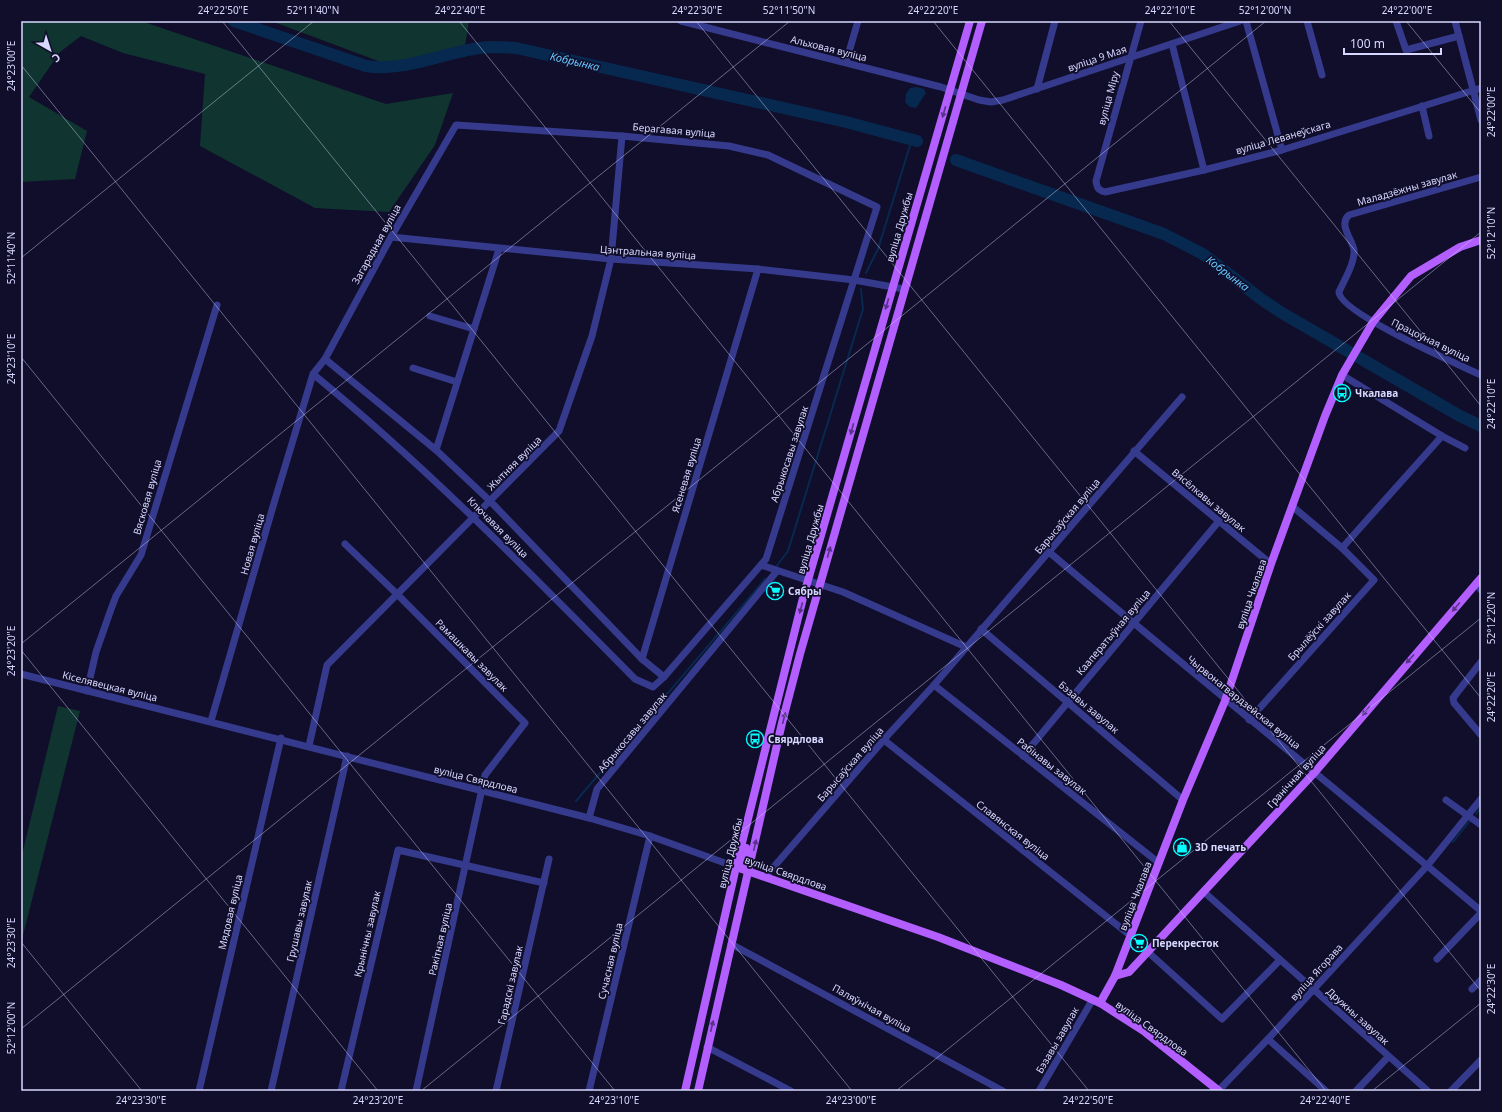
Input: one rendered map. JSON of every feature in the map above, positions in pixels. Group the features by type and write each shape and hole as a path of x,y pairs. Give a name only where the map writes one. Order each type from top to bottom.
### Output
{"main road":[{"name":"вуліца Дружбы","path":"686,1091 736,867 771,721 892,287 970,21"},
{"path":"961,93 956,85 965,54 970,21"},
{"path":"698,1091 748,871 800,654 885,354 982,21"},
{"path":"942,156 946,131 955,101 954,96 949,90"},
{"name":"вуліца Чкалава","path":"1096,1001 1115,976 1183,800 1225,701 1271,564 1325,416 1342,375 1373,322 1411,276 1460,247 1481,240"},
{"path":"885,354 888,331 898,298 896,290 892,287"},
{"path":"819,584 815,577 826,535 828,514"},
{"path":"800,654 803,628 814,591 809,581"},
{"name":"Гранічная вуліца","path":"1115,976 1129,972 1204,892 1315,772 1479,583"},
{"path":"748,871 743,862 751,826 753,800"},
{"path":"731,944 742,875 736,867"},
{"name":"вуліца Свярдлова","path":"736,867 938,936 1046,978 1096,1001 1145,1032 1218,1091"}],"street":[{"name":"Альховая вуліца","path":"681,21 846,62 961,93"},
{"path":"846,62 858,21"},
{"path":"1036,89 1055,21"},
{"name":"вуліца Міру","path":"1096,181 1129,58 1141,21"},
{"name":"вуліца 9 Мая","path":"961,93 978,100 991,102 1036,89 1240,21"},
{"path":"1246,21 1282,150"},
{"path":"1306,21 1322,75"},
{"path":"1396,21 1406,50 1459,36"},
{"path":"1455,21 1481,120"},
{"path":"1172,44 1204,170"},
{"name":"вуліца Леванеўскага","path":"1096,181 1097,187 1100,191 1105,192 1204,170 1282,150 1481,88"},
{"path":"1422,106 1429,136"},
{"name":"Берагавая вуліца","path":"456,124 622,136 729,146 768,155 877,207"},
{"name":"Загарадная вуліца","path":"313,374 325,359 391,237 456,124"},
{"name":"Жытняя вуліца","path":"309,746 327,665 559,431 592,336 611,260 622,136"},
{"name":"Маладзёжны завулак","path":"1373,322 1339,296 1339,292 1353,259 1354,250 1344,223 1345,218 1349,215 1481,177"},
{"name":"Абрыкосавы завулак","path":"664,677 766,559 877,207"},
{"name":"Цэнтральная вуліца","path":"391,237 611,260 758,269 854,280 904,290"},
{"path":"436,450 499,249"},
{"name":"Ясеневая вуліца","path":"642,659 758,269"},
{"name":"Вясковая вуліца","path":"87,691 96,652 116,596 141,554 217,305"},
{"path":"430,316 474,329"},
{"name":"Працоўная вуліца","path":"1373,322 1481,375"},
{"name":"Ключавая вуліца","path":"325,359 436,450 490,501 642,659"},
{"path":"413,368 457,382"},
{"name":"Ключавая вуліца","path":"313,374 361,413 474,517 635,679 653,687 664,677"},
{"name":"Новая вуліца","path":"211,721 313,374"},
{"path":"1342,375 1442,436 1465,448"},
{"name":"Барысаўская вуліца","path":"765,877 884,740 934,686 981,629 1182,397"},
{"path":"1342,548 1442,436"},
{"name":"Вясёлкавы завулак","path":"1134,451 1271,564"},
{"name":"Брылёўскі завулак","path":"1249,720 1374,580 1342,548 1292,506"},
{"name":"Кааператыўная вуліца","path":"1023,756 1068,701 1134,625 1176,570 1219,521"},
{"name":"Рамашкавы завулак","path":"345,544 397,594 525,723 485,775 483,791"},
{"name":"Чырвонагвардзейская вуліца","path":"1049,552 1225,701 1315,772 1481,912 1437,959"},
{"path":"761,565 819,584 871,604 966,647"},
{"name":"Абрыкосавы завулак","path":"589,818 598,789 777,571"},
{"name":"Бэзавы завулак","path":"981,629 1068,701 1183,800"},
{"path":"642,659 664,677"},
{"path":"1481,662 1453,698 1454,703 1481,735"},
{"name":"Кіселявецкая вуліца","path":"21,674 211,721"},
{"name":"Рабінавы завулак","path":"934,686 1158,863"},
{"name":"вуліца Свярдлова","path":"211,721 589,818 650,836 736,867"},
{"name":"Мядовая вуліца","path":"199,1091 281,738"},
{"name":"Славянская вуліца","path":"884,740 1131,936"},
{"name":"Грушавы завулак","path":"271,1091 347,756"},
{"name":"Ракітная вуліца","path":"416,1091 483,791"},
{"path":"1427,866 1481,799"},
{"path":"1446,800 1481,825"},
{"name":"Сучасная вуліца","path":"589,1091 650,836"},
{"name":"Крынічны завулак","path":"342,1091 396,852 398,850 466,865"},
{"name":"Гарадскі завулак","path":"496,1091 549,859"},
{"path":"466,865 544,883"},
{"name":"вуліца Ягорава","path":"1218,1091 1268,1039 1427,866"},
{"name":"Дружны завулак","path":"1204,892 1428,1091"},
{"name":"Паляўнічая вуліца","path":"731,944 1003,1091"},
{"path":"1148,952 1222,1019 1280,960"},
{"path":"1472,989 1481,980"},
{"name":"Бэзавы завулак","path":"1039,1091 1096,1001"},
{"path":"1268,1039 1326,1091"},
{"path":"707,1047 791,1091"},
{"path":"1356,1091 1388,1057"},
{"path":"1453,1090 1481,1060"}],"green space":[{"path":"21,21 141,21 386,104 453,93 435,145 389,212 315,208 200,146 205,74 123,53 81,36 60,52 29,97 87,131 75,179 21,182"},
{"path":"271,21 469,21 465,46 389,65"},
{"path":"58,706 80,711 21,943 21,859"}],"water":[{"path":"917,87 924,89 926,93 916,108 910,107 905,102 906,94 910,88"}],"waterway":[{"name":"Кобрынка","path":"234,21 366,66 380,67 409,64 484,47 516,48 846,122 917,141"},
{"path":"866,273 878,249 912,139"},
{"name":"Кобрынка","path":"956,160 1164,234 1203,254 1261,299 1282,313 1460,416 1481,426"},
{"path":"776,567 788,551 863,309 861,289"},
{"path":"576,801 765,579"},
{"path":"1476,814 1481,807"},
{"path":"1453,842 1469,822"}],"place":[{"name":"Чкалава","path":"1342,393"},
{"name":"Сябры","path":"775,591"},
{"name":"Свярдлова","path":"755,739"},
{"name":"3D печать","path":"1182,847"},
{"name":"Перекресток","path":"1139,943"}]}
